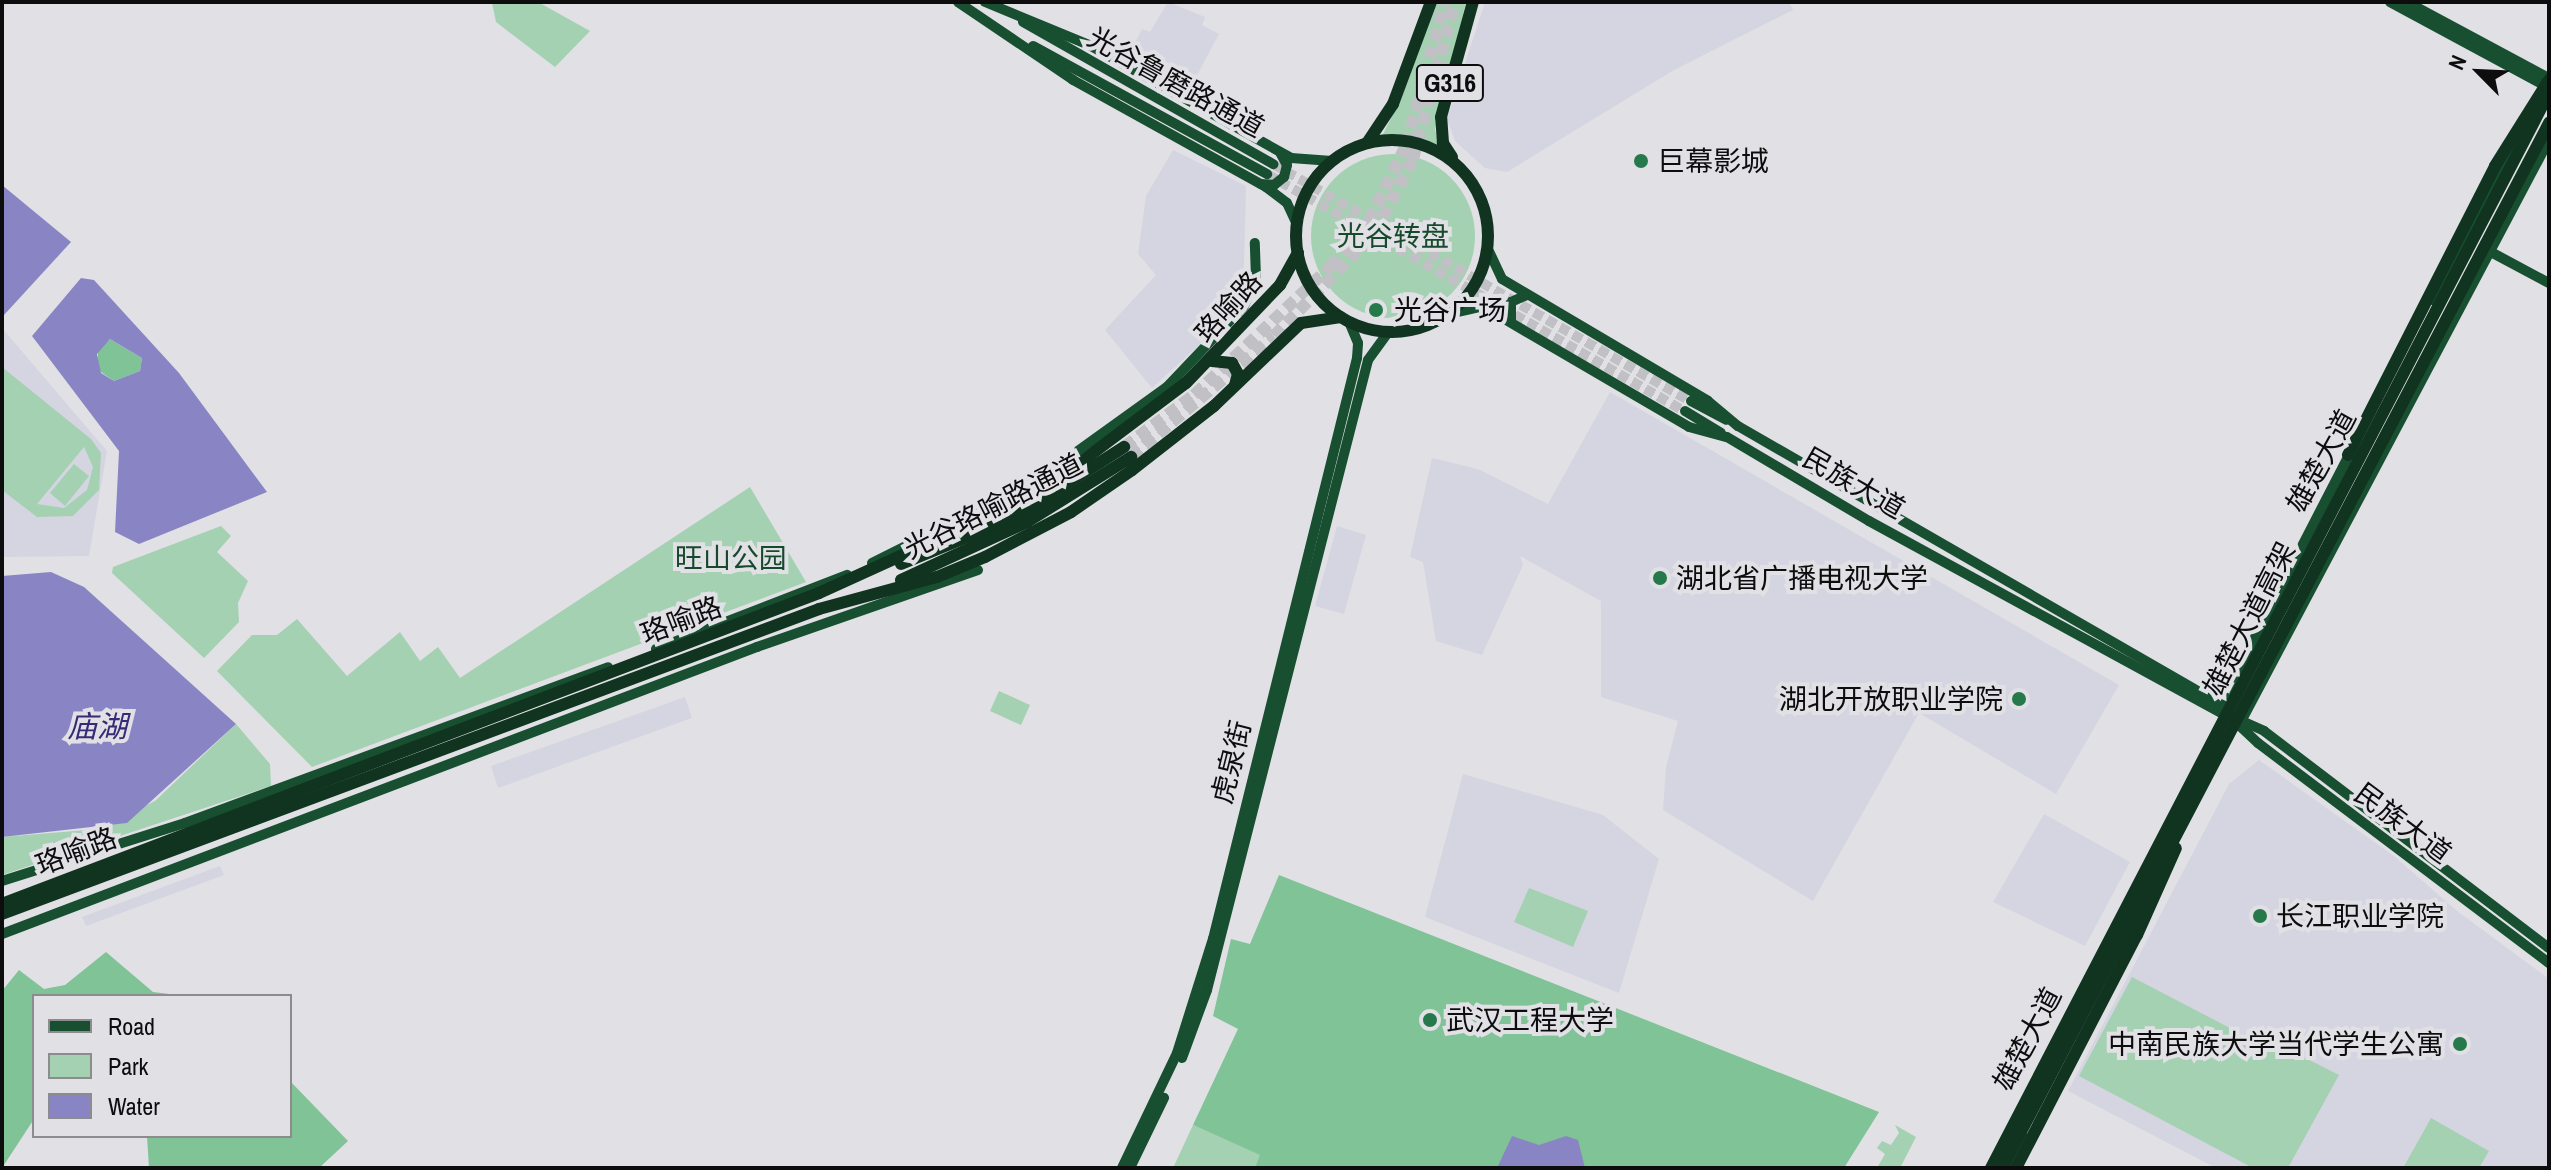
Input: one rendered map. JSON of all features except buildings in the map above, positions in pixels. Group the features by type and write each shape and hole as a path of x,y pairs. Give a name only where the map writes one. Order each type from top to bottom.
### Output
{"highway":[{"name":"G316","path":"1367,143 1393,104 1431,2"},
{"name":"G316","path":"1456,163 1443,143 1441,117 1473,2"},
{"path":"2348,455 2375,396 2495,166 2548,84"},
{"name":"雄楚大道高架","path":"1989,1168 2548,84"},
{"name":"雄楚大道高架","path":"2002,1168 2549,123"},
{"path":"1367,143 1423,144 1456,163 1482,201 1488,249 1478,279 1448,314 1426,326 1388,332 1345,319 1309,283 1298,253 1297,224 1305,196 1332,161 1367,143"},
{"name":"珞喻路","path":"2,904 860,576 1077,465 1212,361 1280,285 1298,253"},
{"name":"珞喻路","path":"2,914 873,592 937,577 1009,545 1071,512 1160,448 1233,388 1301,323 1345,319"},
{"path":"1212,361 1225,359 1235,366 1233,388"},
{"name":"光谷珞喻路通道","path":"860,576 992,528 1127,452 1016,528 873,592"},
{"path":"2016,1168 2120,968 2176,848"}],"main road":[{"name":"光谷鲁磨路通道","path":"958,2 1024,42 1057,55 1266,174"},
{"path":"985,2 1014,16 1047,24 1089,45 1280,153 1307,163 1332,161"},
{"path":"2390,2 2531,72"},
{"path":"2407,2 2548,84"},
{"name":"光谷鲁磨路通道","path":"1014,16 1266,174"},
{"name":"雄楚大道","path":"2009,1168 2176,848 2231,717 2237,672 2348,455 2548,84"},
{"name":"雄楚大道","path":"1989,1168 2231,717 2549,140"},
{"path":"1266,174 1274,185 1284,177 1287,165 1280,153"},
{"path":"1266,174 1287,203 1297,224"},
{"path":"2,881 172,827 631,659 856,571 1036,481 1167,387 1202,352 1244,306 1256,278 1255,243"},
{"name":"民族大道","path":"1488,249 1496,272 1527,295 1708,401 1738,426 2231,717 2549,963"},
{"path":"2489,251 2549,283"},
{"path":"1511,322 1511,302 1527,295"},
{"name":"民族大道","path":"1448,314 1476,308 1511,322 1689,427 1727,437 1869,521 2231,717 2264,731 2549,948"},
{"path":"1345,319 1358,343 1362,359"},
{"path":"1362,359 1388,332"},
{"name":"虎泉街","path":"1122,1168 1177,1053 1200,984 1362,359"},
{"name":"虎泉街","path":"1130,1168 1204,1000 1362,359"},
{"path":"1691,401 1738,426"},
{"path":"1685,411 1727,437"},
{"path":"2,934 757,647 978,570"}],"shaded area":[{"path":"1168,2 1205,17 1202,25 1219,34 1187,94 1181,90 1186,81 1138,54 1132,62 1126,59 1142,29 1150,32"},
{"path":"1485,2 1789,2 1793,10 1674,70 1507,172 1485,168 1455,141 1447,119"},
{"path":"1173,150 1246,186 1243,305 1152,388 1105,330 1156,275 1138,254 1146,196"},
{"path":"2,328 107,451 89,556 2,557"},
{"path":"1610,392 2119,685 2056,794 1919,713 1813,901 1663,810 1666,767 1678,721 1601,697 1601,601 1520,556 1523,565 1482,655 1436,641 1423,562 1410,557 1432,458 1478,469 1548,504"},
{"path":"1337,526 1366,535 1344,614 1315,606"},
{"path":"685,697 692,718 498,788 491,766"},
{"name":"长江职业学院","path":"2259,760 2394,856 2457,911 2549,979 2549,1168 2216,1168 2068,1091 2229,784"},
{"path":"1463,774 1603,815 1659,859 1619,993 1425,917"},
{"path":"2044,814 2130,862 2085,946 1993,902"},
{"path":"220,866 224,875 86,926 82,917"}],"green space":[{"path":"538,2 590,31 555,67 496,22 492,3"},
{"path":"1436,2 1466,2 1435,129 1440,148 1417,138 1382,136 1401,99"},
{"name":"光谷转盘","path":"1393,154 1424,160 1451,178 1469,205 1475,236 1469,267 1451,294 1424,312 1393,318 1362,312 1335,294 1317,267 1311,236 1317,205 1335,178 1362,160"},
{"path":"110,339 142,358 140,371 114,381 98,370 98,351"},
{"path":"2,367 91,439 101,453 99,490 73,516 37,517 2,490","holes":["84,447 93,467 87,490 64,508 37,504"]},
{"path":"74,464 89,476 65,506 50,493"},
{"name":"旺山公园","path":"750,487 806,582 312,767 217,671 252,635 277,635 297,619 347,676 400,632 420,661 438,647 460,678"},
{"path":"221,526 231,536 217,552 248,581 238,603 239,622 204,658 112,573 113,567"},
{"path":"999,691 1030,705 1021,725 990,711"},
{"path":"236,724 270,764 271,786 2,875 2,837 99,829 155,801"},
{"name":"武汉工程大学","path":"1279,875 1879,1112 1844,1168 1255,1168 1260,1155 1193,1125 1238,1029 1213,1016 1231,939 1250,944"},
{"path":"1529,888 1588,911 1573,947 1514,922"},
{"path":"106,952 153,992 170,994 32,994 32,1122 2,1168 2,991 19,970 44,989 65,985"},
{"path":"2132,977 2230,1028 2229,1035 2254,1046 2262,1036 2339,1075 2288,1168 2253,1168 2079,1076"},
{"path":"292,1083 348,1141 319,1168 149,1168 147,1138 292,1138"},
{"path":"2431,1118 2489,1151 2479,1168 2403,1168"},
{"path":"1193,1125 1261,1155 1255,1168 1173,1168"},
{"path":"1895,1125 1916,1137 1900,1168 1877,1168 1885,1154 1877,1148 1882,1141 1891,1145 1899,1133"}],"water":[{"path":"2,185 71,242 4,315 2,313"},
{"path":"81,278 94,280 179,373 267,492 139,544 115,532 119,451 32,336","holes":["110,339 142,358 140,371 114,381 101,373 97,354"]},
{"name":"庙湖","path":"51,572 84,587 236,724 127,823 2,837 2,576"},
{"path":"1512,1136 1539,1145 1566,1136 1578,1140 1585,1168 1497,1168"}],"tunnel":[{"path":"1124,447 1194,395 1330,267 1369,221 1406,145 1445,2"},
{"path":"1131,457 1274,336 1374,234 1413,159 1455,2"},
{"path":"1273,164 1691,401"},
{"path":"1267,174 1685,411"}],"place":[{"name":"巨幕影城","path":"1641,161"},
{"name":"光谷广场","path":"1376,310"},
{"name":"湖北省广播电视大学","path":"1660,578"},
{"name":"湖北开放职业学院","path":"2019,699"},
{"name":"长江职业学院","path":"2260,916"},
{"name":"武汉工程大学","path":"1430,1020"},
{"name":"中南民族大学当代学生公寓","path":"2460,1044"}]}
